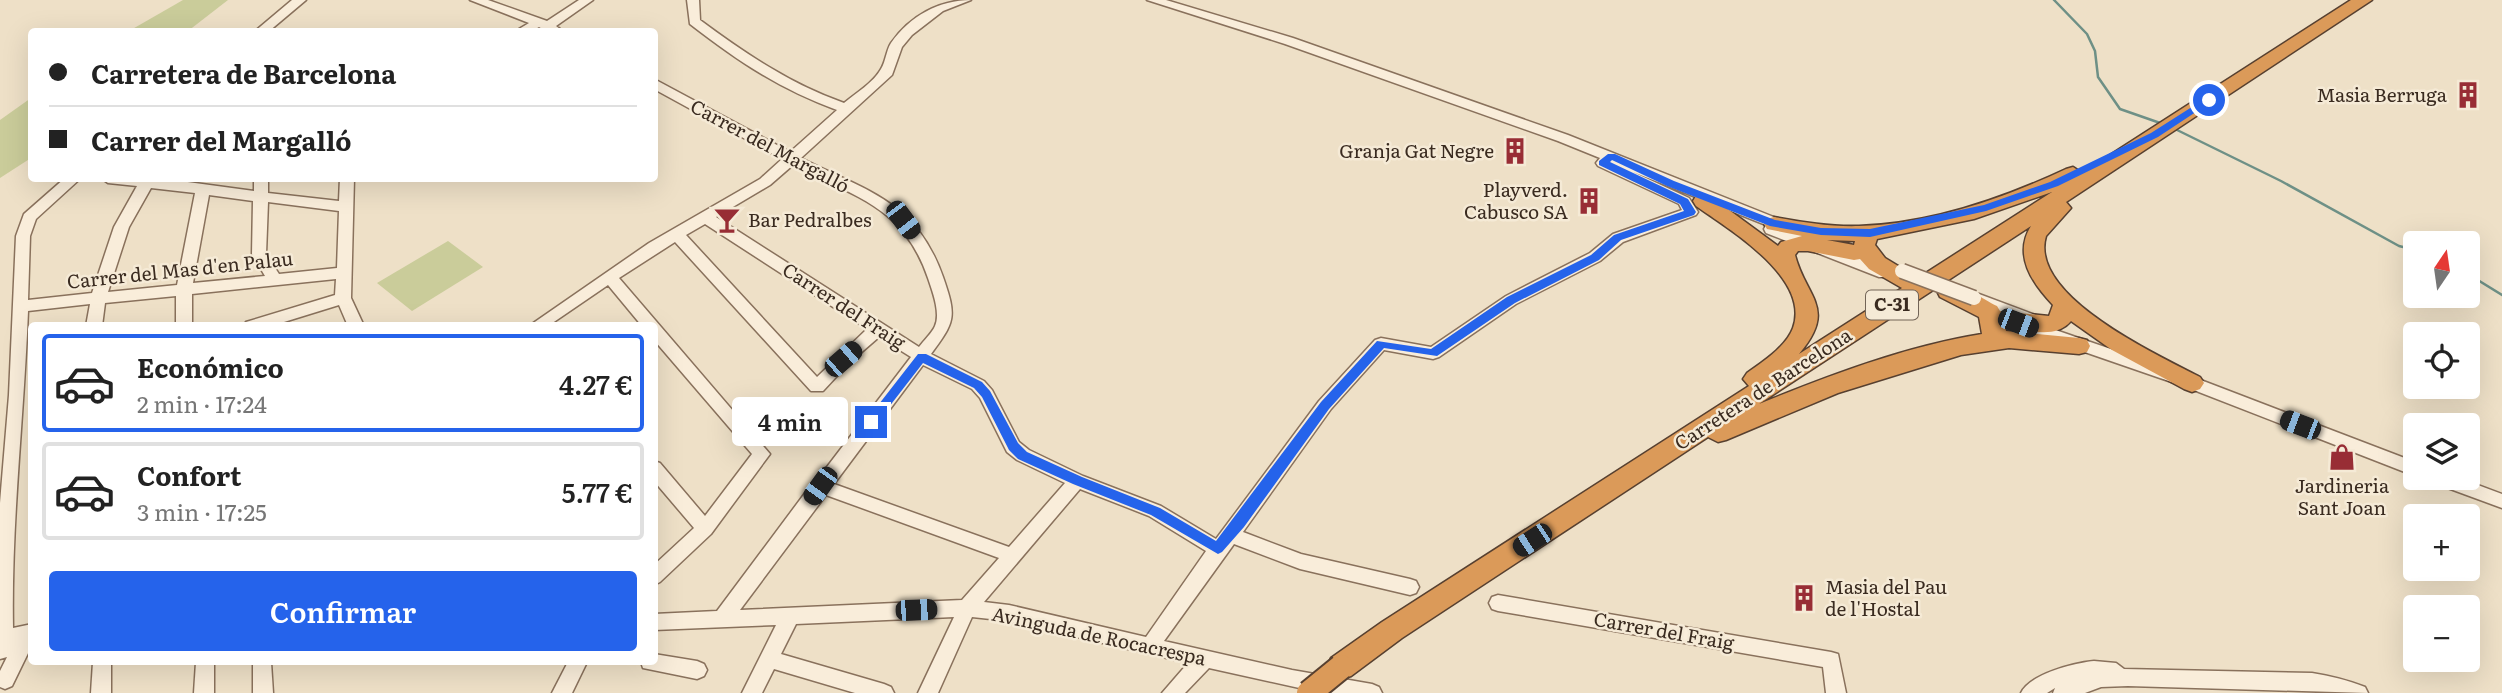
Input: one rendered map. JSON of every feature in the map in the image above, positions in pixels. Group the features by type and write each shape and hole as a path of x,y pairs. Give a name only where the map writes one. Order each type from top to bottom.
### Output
{"highway":[{"name":"Carretera de Barcelona","path":"1309,693 1392,630 2363,0"},
{"path":"1773,224 1821,231 1870,233 1929,222 2028,194 2164,129"},
{"path":"2164,129 2044,224 2036,236 2033,257 2039,273 2064,305 2134,351 2192,383"},
{"path":"1703,201 1788,268"},
{"path":"1864,257 1864,245 1870,233"},
{"path":"1630,475 1762,374 1798,339 1807,320 1807,308 1799,283 1785,261 1786,252 1791,247 1802,242 1864,257 1905,278"},
{"path":"1941,285 1985,308 2045,325 2053,325 2062,318 2064,305"},
{"path":"1985,308 1995,330 1991,341"},
{"path":"1630,475 1792,400 1920,357 1991,341 2024,340 2079,346"}],"street":[{"path":"265,27 300,0"},
{"path":"476,0 548,27 587,0"},
{"path":"693,0 694,21 751,64 807,95 848,109"},
{"path":"542,322 765,182 887,72 896,46 908,32 939,8 965,0"},
{"path":"1153,0 1289,41 1611,156 1670,183 1864,257"},
{"name":"Carrer del Margalló","path":"658,85 886,207 903,220 931,265 945,310 944,325 922,357 820,486 723,618"},
{"path":"1150,646 1325,405 1381,344 1433,353 1511,300 1595,257 1618,238 1690,212 1684,201 1603,163 1611,156"},
{"path":"13,650 13,615 6,605 3,576 24,393 21,306 23,236 29,218 70,182"},
{"path":"94,322 97,298 120,231 148,182"},
{"path":"156,182 345,207"},
{"path":"261,182 259,254 275,280"},
{"path":"348,182 343,298 354,322"},
{"path":"1670,183 1703,201 1802,242 1985,308 2079,346 2192,383 2403,464"},
{"path":"184,322 184,289 203,189"},
{"name":"Carrer del Fraig","path":"707,218 922,357 978,385 986,394 1013,447 1023,456 1224,542 1410,587"},
{"path":"677,235 817,387 843,359 879,328"},
{"name":"Carrer del Mas d'en Palau","path":"21,306 344,273"},
{"path":"610,277 648,322"},
{"path":"1905,278 1941,285"},
{"path":"275,322 343,298"},
{"path":"1985,308 2045,325 2158,371"},
{"path":"658,334 762,454 705,529 658,573"},
{"path":"658,473 705,529"},
{"path":"928,693 967,608 1010,555 1077,481"},
{"path":"820,486 1010,555"},
{"path":"2472,490 2502,501"},
{"name":"Carrer del Fraig","path":"1498,603 1831,660 1836,693"},
{"name":"Avinguda de Rocacrespa","path":"658,622 967,608 1009,613 1292,679 1372,693"},
{"path":"752,693 790,616"},
{"path":"769,659 884,693"},
{"path":"1172,693 1205,659"},
{"path":"658,663 697,670"},
{"path":"101,693 102,665"},
{"path":"204,693 205,665"},
{"path":"262,665 262,693"},
{"path":"562,693 576,665"},
{"path":"2094,673 2114,693"},
{"path":"2047,690 2094,673 2128,677 2312,682 2338,686 2358,693"}],"green space":[{"path":"183,0 228,0 192,28 134,28"},
{"path":"28,100 28,160 0,178 0,120"},
{"path":"448,241 483,267 412,311 377,283"}],"waterway":[{"path":"2054,0 2087,34 2095,51 2098,77 2120,109 2163,124"},
{"path":"2173,128 2281,181 2403,247"},
{"path":"2480,281 2502,295"}],"place":[{"name":"Masia Berruga","path":"2468,95"},
{"name":"Granja Gat Negre","path":"1515,151"},
{"name":"Playverd. Cabusco SA","path":"1589,201"},
{"name":"Bar Pedralbes","path":"727,220"},
{"name":"Jardineria Sant Joan","path":"2342,457"},
{"name":"Masia del Pau de l'Hostal","path":"1804,598"}],"route":[{"path":"871,422 922,357 978,385 986,394 1013,447 1023,456 1077,481 1155,511 1218,548 1240,523 1325,405 1381,344 1433,353 1511,300 1595,257 1618,238 1631,231 1690,212 1684,201 1603,163 1611,156 1773,224 1821,231 1870,233 1908,227 1986,208 2054,184 2154,135 2209,100"}]}
